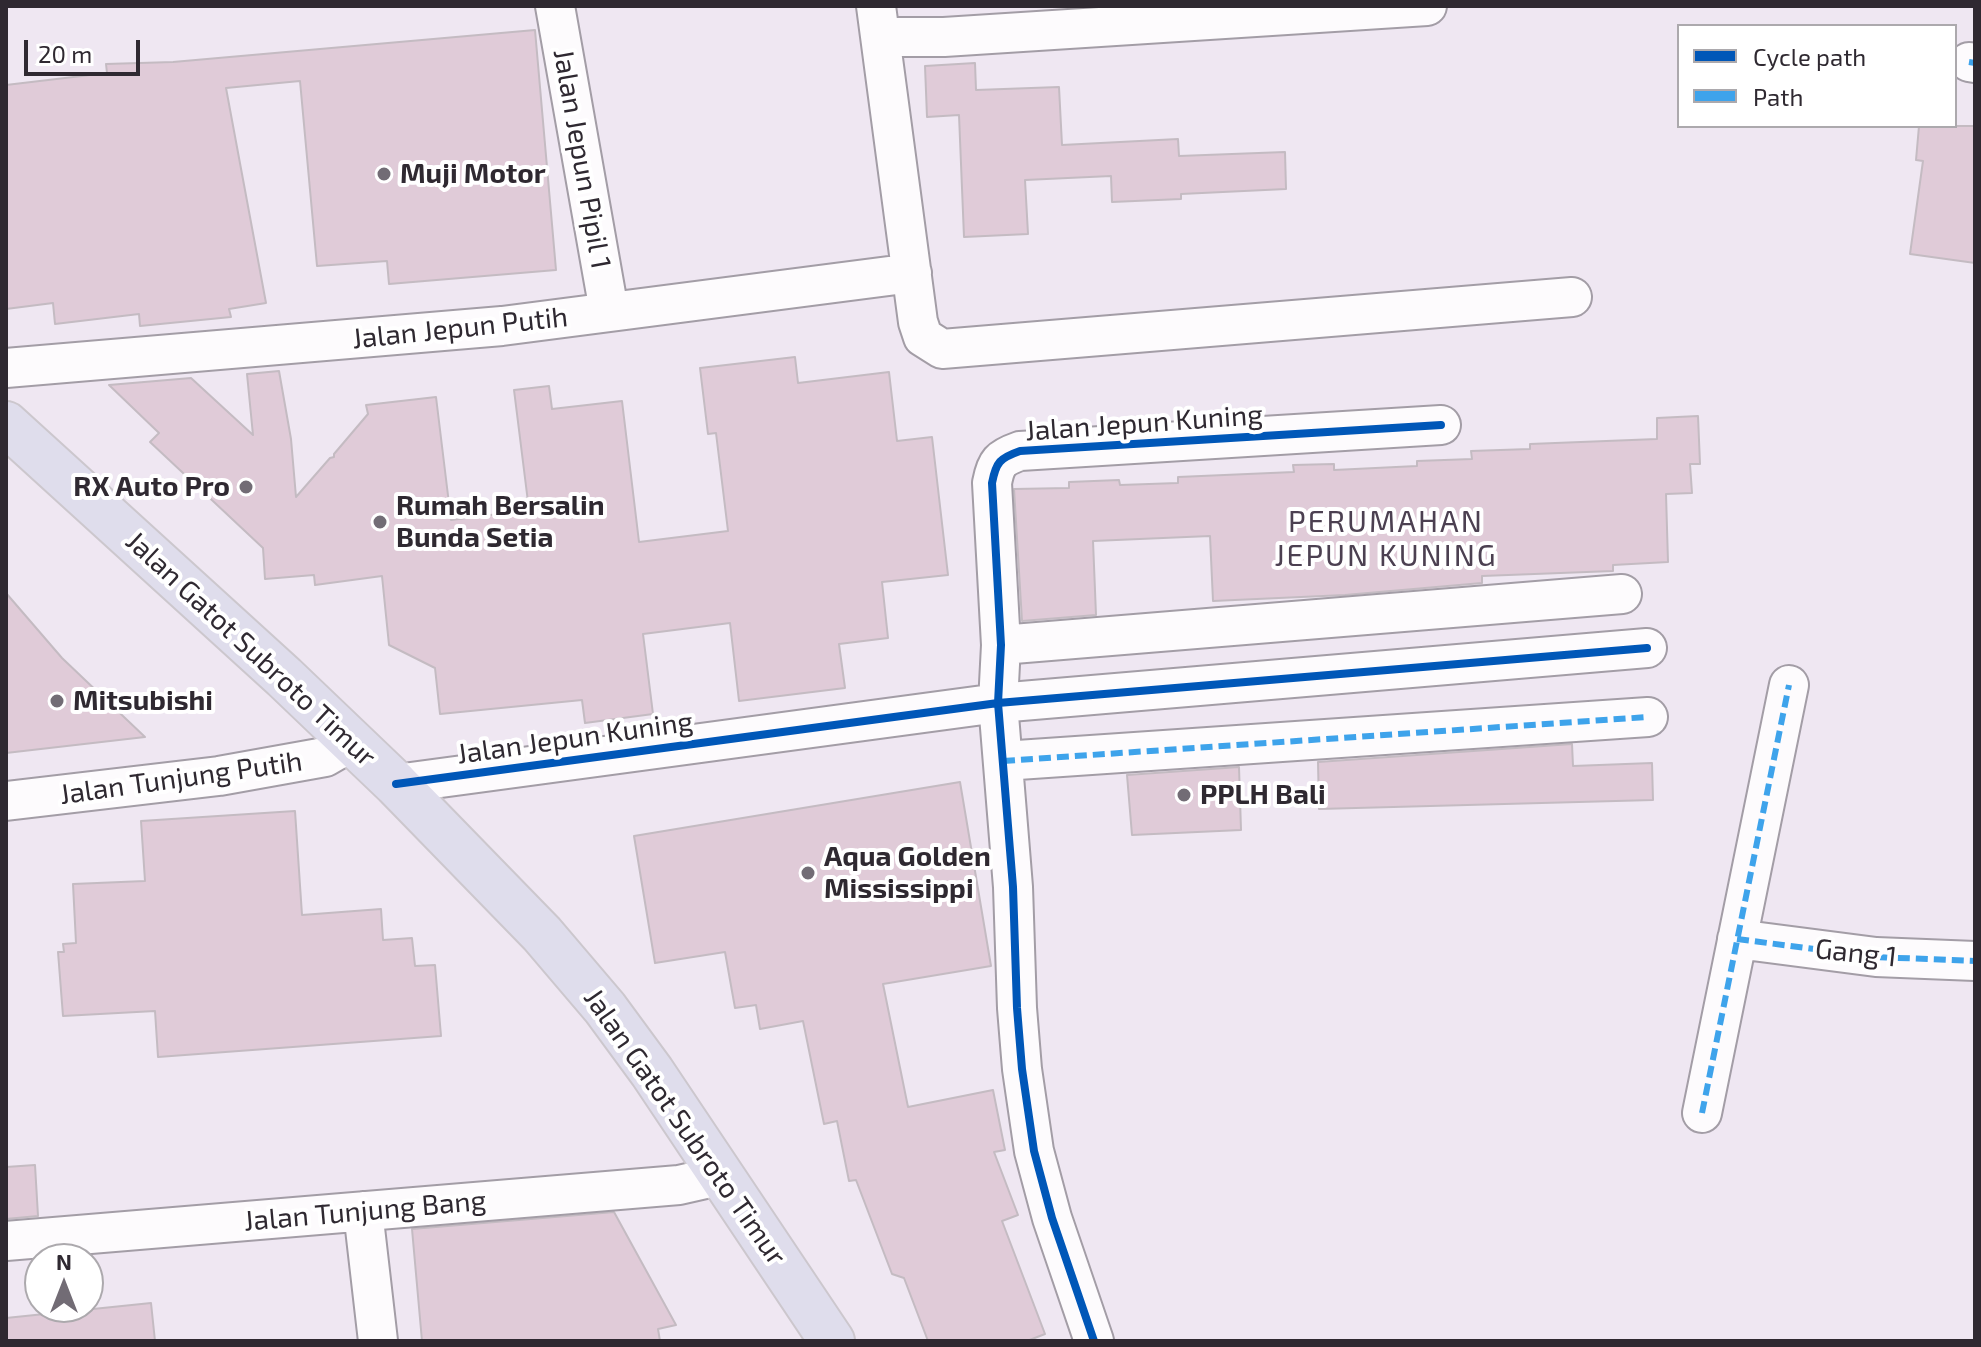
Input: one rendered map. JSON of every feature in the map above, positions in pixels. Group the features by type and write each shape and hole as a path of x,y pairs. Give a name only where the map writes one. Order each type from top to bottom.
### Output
{"highway":[{"name":"Jalan Gatot Subroto Timur","path":"6,424 284,677 396,784 542,934 605,1008 723,1175 832,1341"}],"street":[{"name":"Jalan Jepun Pipil 1","path":"555,6 609,311"},
{"path":"1427,6 960,36 879,21 923,337 942,349 1572,297"},
{"name":"Jalan Jepun Putih","path":"6,368 502,326 912,273"},
{"name":"Jalan Jepun Kuning","path":"1094,1341 1052,1218 1034,1151 1017,1008 1013,887 998,703 1001,645 992,483 995,467 1003,457 1020,451 1441,425"},
{"path":"1001,645 1622,594"},
{"name":"Jalan Jepun Kuning","path":"396,784 998,703 1647,648"},
{"path":"1702,1113 1789,685"},
{"path":"1003,761 1648,717"},
{"name":"Jalan Tunjung Putih","path":"6,801 219,776 325,757 351,742"},
{"name":"Gang 1","path":"1737,939 1876,957 1975,961"},
{"name":"Jalan Tunjung Bang","path":"6,1241 679,1185 723,1175"},
{"path":"363,1211 378,1341"}],"building":[{"path":"535,30 556,270 389,284 387,261 317,266 300,81 226,88 266,303 229,309 231,317 140,326 139,314 55,324 53,303 6,309 6,85 107,73 106,64 173,62"},
{"path":"975,63 976,90 1059,87 1062,145 1178,139 1179,156 1285,152 1286,189 1181,194 1181,199 1112,202 1111,176 1025,180 1028,234 964,237 959,115 927,117 925,66"},
{"path":"1975,126 1975,263 1910,254 1923,161 1916,160 1919,128"},
{"path":"795,357 798,383 889,372 897,441 932,437 948,575 882,582 888,638 839,644 845,688 739,701 730,623 643,634 653,714 585,723 582,700 440,714 435,668 389,645 382,576 315,585 314,575 265,579 263,548 150,442 159,433 109,385 191,378 253,435 247,374 279,371 291,439 296,497 334,457 368,414 366,405 436,397 451,520 529,510 514,390 549,386 552,409 622,401 639,542 728,531 716,433 708,434 700,368"},
{"path":"1698,416 1700,464 1690,464 1692,493 1666,494 1668,562 1613,565 1613,571 1482,576 1482,583 1345,595 1213,601 1210,536 1093,541 1096,615 1022,621 1014,489 1069,488 1069,482 1119,480 1120,485 1178,483 1178,477 1294,472 1293,465 1334,464 1334,470 1417,466 1417,461 1472,459 1471,451 1530,449 1530,444 1657,439 1657,418"},
{"name":"Mitsubishi","path":"6,593 62,658 145,737 6,753"},
{"path":"1572,744 1573,766 1652,763 1653,800 1319,809 1318,762"},
{"name":"PPLH Bali","path":"1239,767 1241,830 1132,835 1127,775"},
{"path":"960,782 991,966 883,984 908,1107 993,1090 1005,1150 994,1152 1018,1215 1002,1221 1045,1334 1027,1341 928,1341 904,1278 892,1274 856,1180 849,1181 837,1121 824,1124 803,1021 760,1029 756,1005 735,1008 725,952 655,963 634,836"},
{"path":"295,811 302,915 381,909 383,940 412,938 415,966 435,965 441,1036 158,1057 155,1011 63,1016 58,952 64,952 63,944 76,943 73,884 145,881 141,821"},
{"path":"35,1165 38,1216 6,1219 6,1167"},
{"path":"614,1212 676,1325 658,1329 660,1341 422,1341 412,1229"},
{"path":"151,1303 155,1341 6,1341 6,1318 24,1316 24,1323 104,1323 104,1308"}],"marked path":[{"path":"1969,62 1975,63"},
{"path":"1702,1113 1789,685"},
{"path":"1003,761 1648,717"},
{"path":"1737,939 1876,957 1975,961"}],"cycle path":[{"path":"1094,1341 1052,1218 1034,1151 1022,1069 1013,887 998,703 1001,645 992,483 995,470 1003,459 1020,451 1441,425"},
{"path":"396,784 998,703 1647,648"}],"place":[{"name":"Muji Motor","path":"384,174"},
{"name":"RX Auto Pro","path":"246,487"},
{"name":"Rumah Bersalin Bunda Setia","path":"380,522"},
{"name":"Mitsubishi","path":"57,701"},
{"name":"PPLH Bali","path":"1184,795"},
{"name":"Aqua Golden Mississippi","path":"808,873"}],"district":[{"name":"PERUMAHAN JEPUN KUNING","path":"1386,539"}]}
